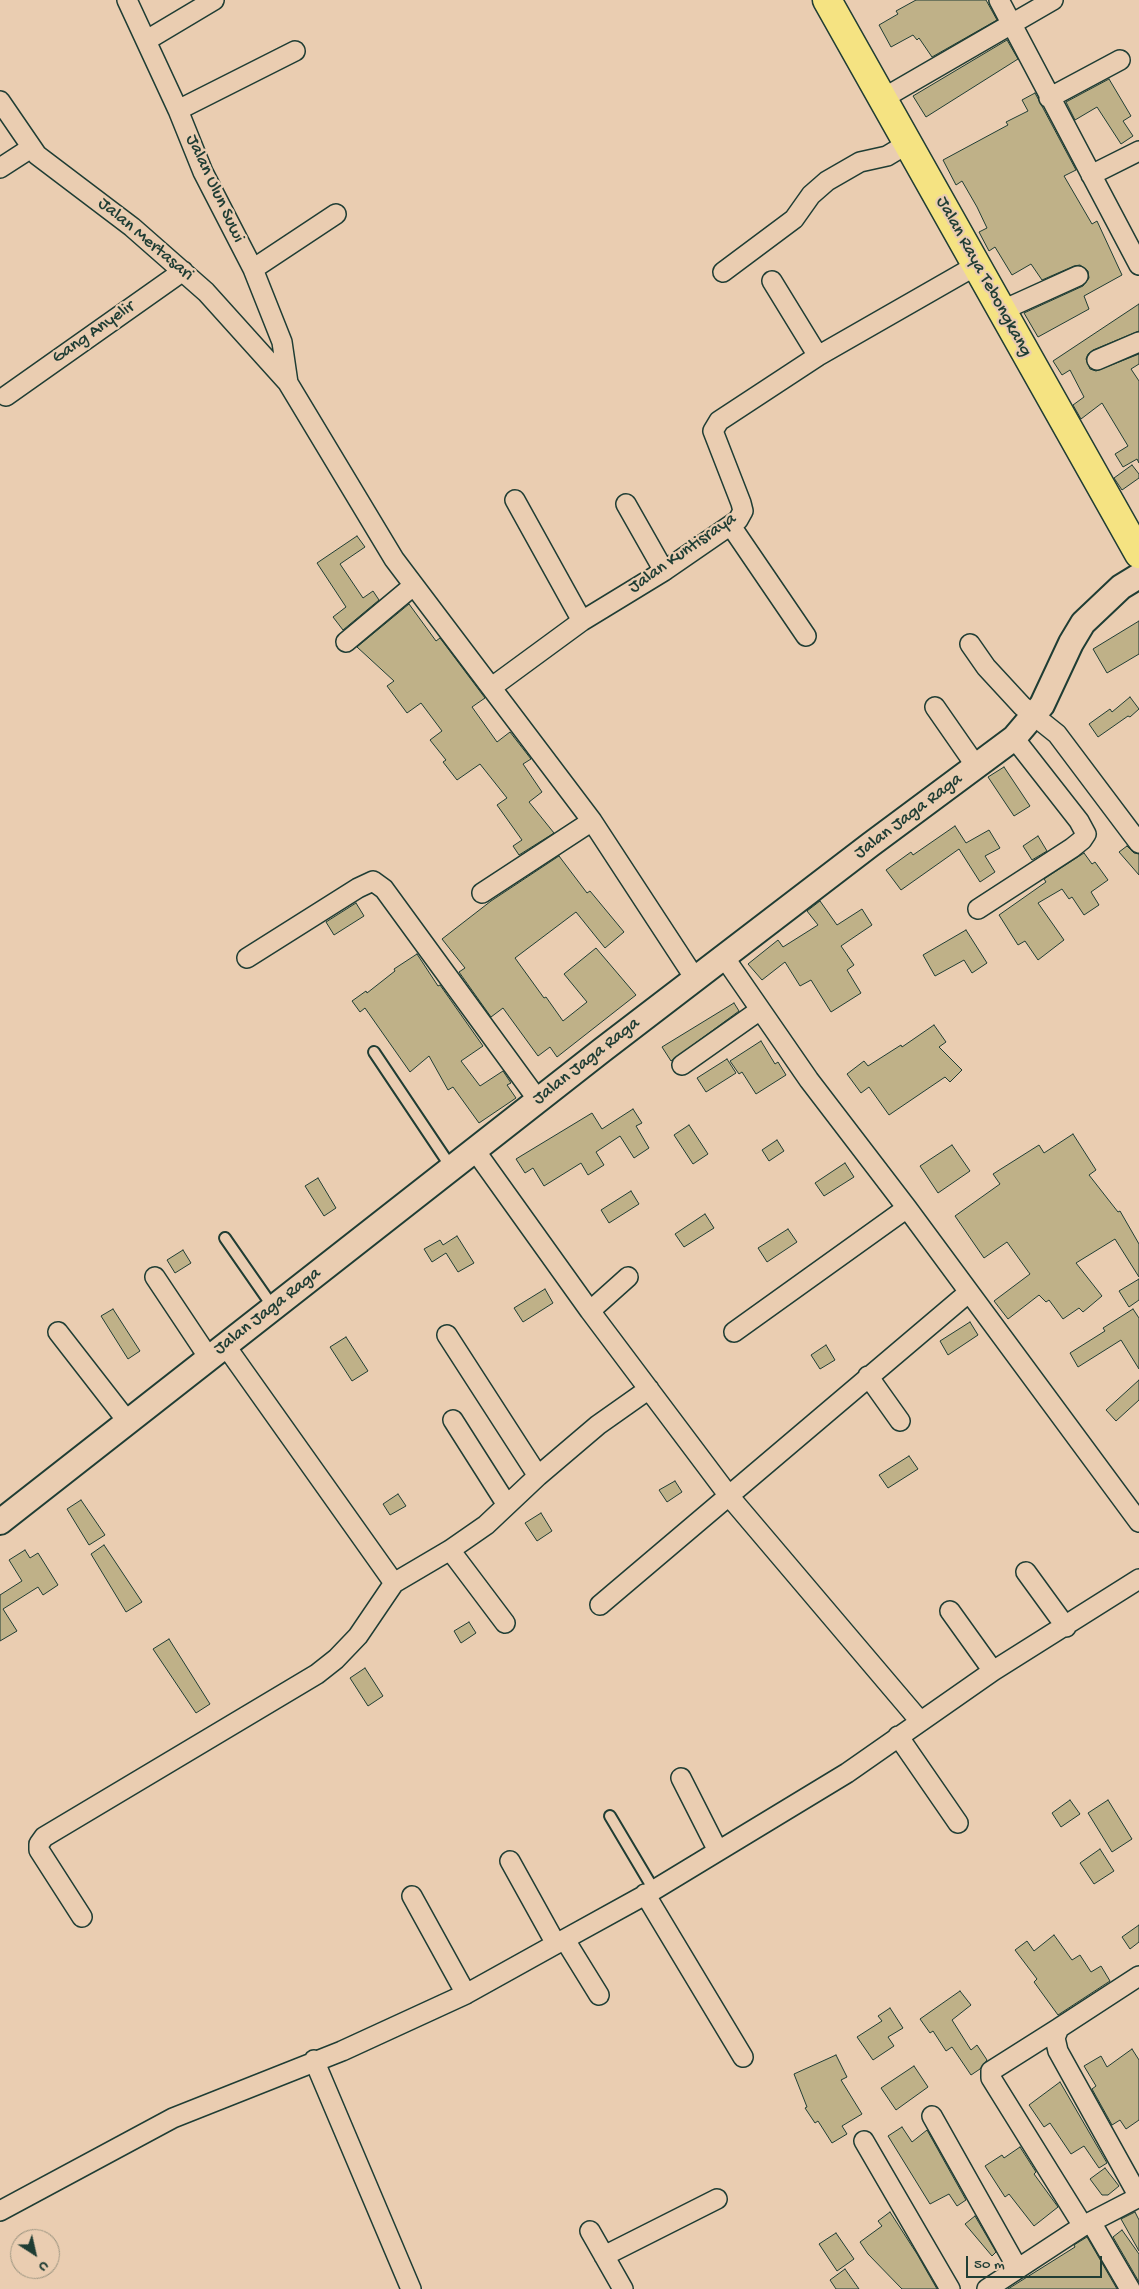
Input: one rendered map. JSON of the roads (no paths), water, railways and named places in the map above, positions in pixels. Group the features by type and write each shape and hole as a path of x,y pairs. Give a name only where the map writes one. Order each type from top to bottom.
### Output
{"main road":[{"name":"Jalan Raya Tebongkang","path":"827,0 1139,554"}],"street":[{"name":"Jalan Ulun Suwi","path":"127,0 178,110 203,172 253,269 282,342 288,383"},
{"path":"147,40 214,0"},
{"path":"999,0 1049,98 1139,265"},
{"path":"882,99 1053,0"},
{"path":"178,110 295,51"},
{"path":"1049,98 1120,60"},
{"name":"Jalan Mertasari","path":"0,101 30,148 132,227 183,271 206,292 288,383"},
{"path":"723,272 794,219 811,195 827,181 860,162 887,156 907,144"},
{"path":"0,168 30,148"},
{"path":"1091,174 1139,150"},
{"path":"253,269 336,214"},
{"name":"Jalan Kuntisraya","path":"492,687 582,621 664,571 738,520 743,511 713,431 718,421 818,356 977,265"},
{"name":"Gang Anyelir","path":"6,396 183,271"},
{"path":"1003,310 1078,276"},
{"path":"772,281 818,356"},
{"path":"1097,360 1139,342"},
{"path":"288,383 412,586 492,687 592,821 696,980"},
{"path":"515,500 582,621"},
{"path":"626,504 664,571"},
{"path":"730,526 806,636"},
{"name":"Jalan Jaga Raga","path":"0,1522 474,1149 1024,728 1042,705 1071,642 1084,623 1121,588 1139,576"},
{"path":"346,642 412,586"},
{"path":"970,644 986,667 1022,706 1024,728 1086,834 1072,848 978,909"},
{"path":"935,707 976,766"},
{"path":"1024,728 1057,734 1139,843"},
{"path":"482,892 592,821"},
{"path":"247,958 358,888 373,882 384,889 538,1100"},
{"path":"724,957 809,1080 907,1208 1139,1522"},
{"path":"682,1065 760,1010"},
{"path":"474,1149 590,1311 729,1496 920,1721"},
{"path":"734,1332 907,1208"},
{"path":"155,1277 217,1352 394,1582"},
{"path":"590,1311 628,1277"},
{"path":"600,1605 968,1293"},
{"path":"58,1332 128,1422"},
{"path":"447,1335 538,1476"},
{"path":"868,1376 900,1421"},
{"path":"82,1917 39,1850 39,1844 44,1837 317,1674 336,1659 358,1636 394,1582 450,1550 486,1525 538,1476 598,1425 649,1389"},
{"path":"453,1420 507,1505"},
{"path":"450,1550 505,1623"},
{"path":"1026,1572 1066,1627"},
{"path":"0,2211 173,2118 314,2060 342,2051 466,1994 561,1942 847,1774 898,1736 993,1671 1066,1627 1139,1579"},
{"path":"950,1611 993,1671"},
{"path":"898,1736 958,1823"},
{"path":"681,1778 718,1851"},
{"path":"510,1861 561,1942 599,1995"},
{"path":"649,1892 743,2057"},
{"path":"412,1896 466,1994"},
{"path":"1130,2289 991,2078 991,2071 1139,1976"},
{"path":"987,2289 1087,2224 1139,2197 1058,2051 1055,2038 1059,2028"},
{"path":"314,2060 411,2289"},
{"path":"932,2116 1018,2269"},
{"path":"864,2141 950,2289"},
{"path":"604,2256 717,2200"},
{"path":"590,2231 623,2289"}],"lane":[{"path":"374,1052 451,1167"},
{"path":"225,1238 274,1308"},
{"path":"610,1816 649,1892"}]}
